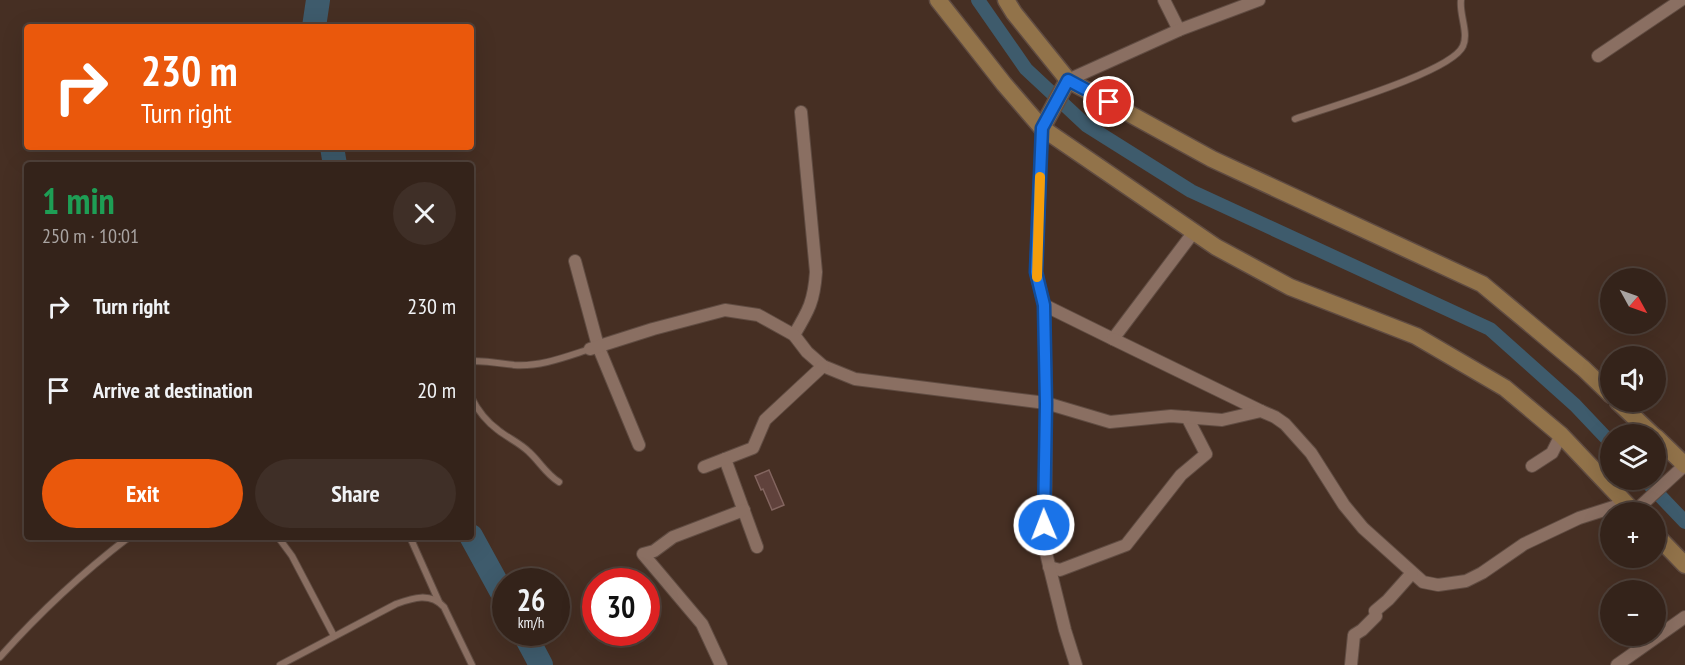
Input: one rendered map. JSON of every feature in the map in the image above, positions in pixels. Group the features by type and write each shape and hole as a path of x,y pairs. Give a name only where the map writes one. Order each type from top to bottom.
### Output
{"street":[{"path":"938,0 997,75 1046,121 1192,233 1290,287 1416,336 1505,388 1561,435 1625,502"},
{"path":"1006,0 1065,85 1212,159 1482,284 1600,384"},
{"path":"1164,0 1179,30"},
{"path":"1076,665 1049,567 1044,537 1046,404 1044,305 1036,272 1046,121 1065,85 1179,30 1259,0"},
{"path":"1598,56 1681,0"},
{"path":"794,335 809,310 814,295 816,272 801,112"},
{"path":"1113,339 1192,233"},
{"path":"575,261 594,348 639,445"},
{"path":"1044,305 1285,424 1311,453 1344,505 1363,528 1423,582 1438,585 1466,580 1482,573 1524,544 1579,518 1600,514"},
{"path":"594,348 724,310 758,315 794,335 807,352 823,366 855,380 1046,404 1110,422 1172,416 1222,420 1262,411"},
{"path":"704,467 753,448 765,420 823,366"},
{"path":"1629,412 1642,424"},
{"path":"1049,567 1060,570 1126,544 1181,475 1206,454 1187,417"},
{"path":"1532,466 1552,453 1561,435"},
{"path":"1642,502 1685,465 1666,447"},
{"path":"725,459 757,547"},
{"path":"721,665 702,624 644,555 654,551 673,537 744,510"},
{"path":"1666,545 1685,565"},
{"path":"1351,665 1354,635 1376,616 1375,611 1412,573"},
{"path":"1617,665 1685,617"}],"lane":[{"path":"1295,119 1419,74 1452,57 1462,49 1465,42 1461,0"},
{"path":"474,362 500,362 516,365 548,362 594,348"},
{"path":"474,402 496,429 532,454 546,473 559,482"},
{"path":"0,657 35,618 125,540"},
{"path":"280,540 292,556 334,636"},
{"path":"411,540 439,602 472,665"},
{"path":"280,665 396,604 415,597 430,598 439,602"}],"building":[{"path":"769,470 784,505 772,510 755,476"}],"waterway":[{"path":"314,24 318,0"},
{"path":"978,0 1026,69 1086,125 1191,191 1490,329 1575,405 1600,431"},
{"path":"332,150 334,162"},
{"path":"1655,490 1685,522"},
{"path":"473,540 492,574"},
{"path":"531,646 541,665"}],"slow traffic":[{"path":"1037,277 1040,177"}],"route":[{"path":"1044,525 1046,404 1044,305 1036,272 1042,128 1068,80 1109,102"}]}
